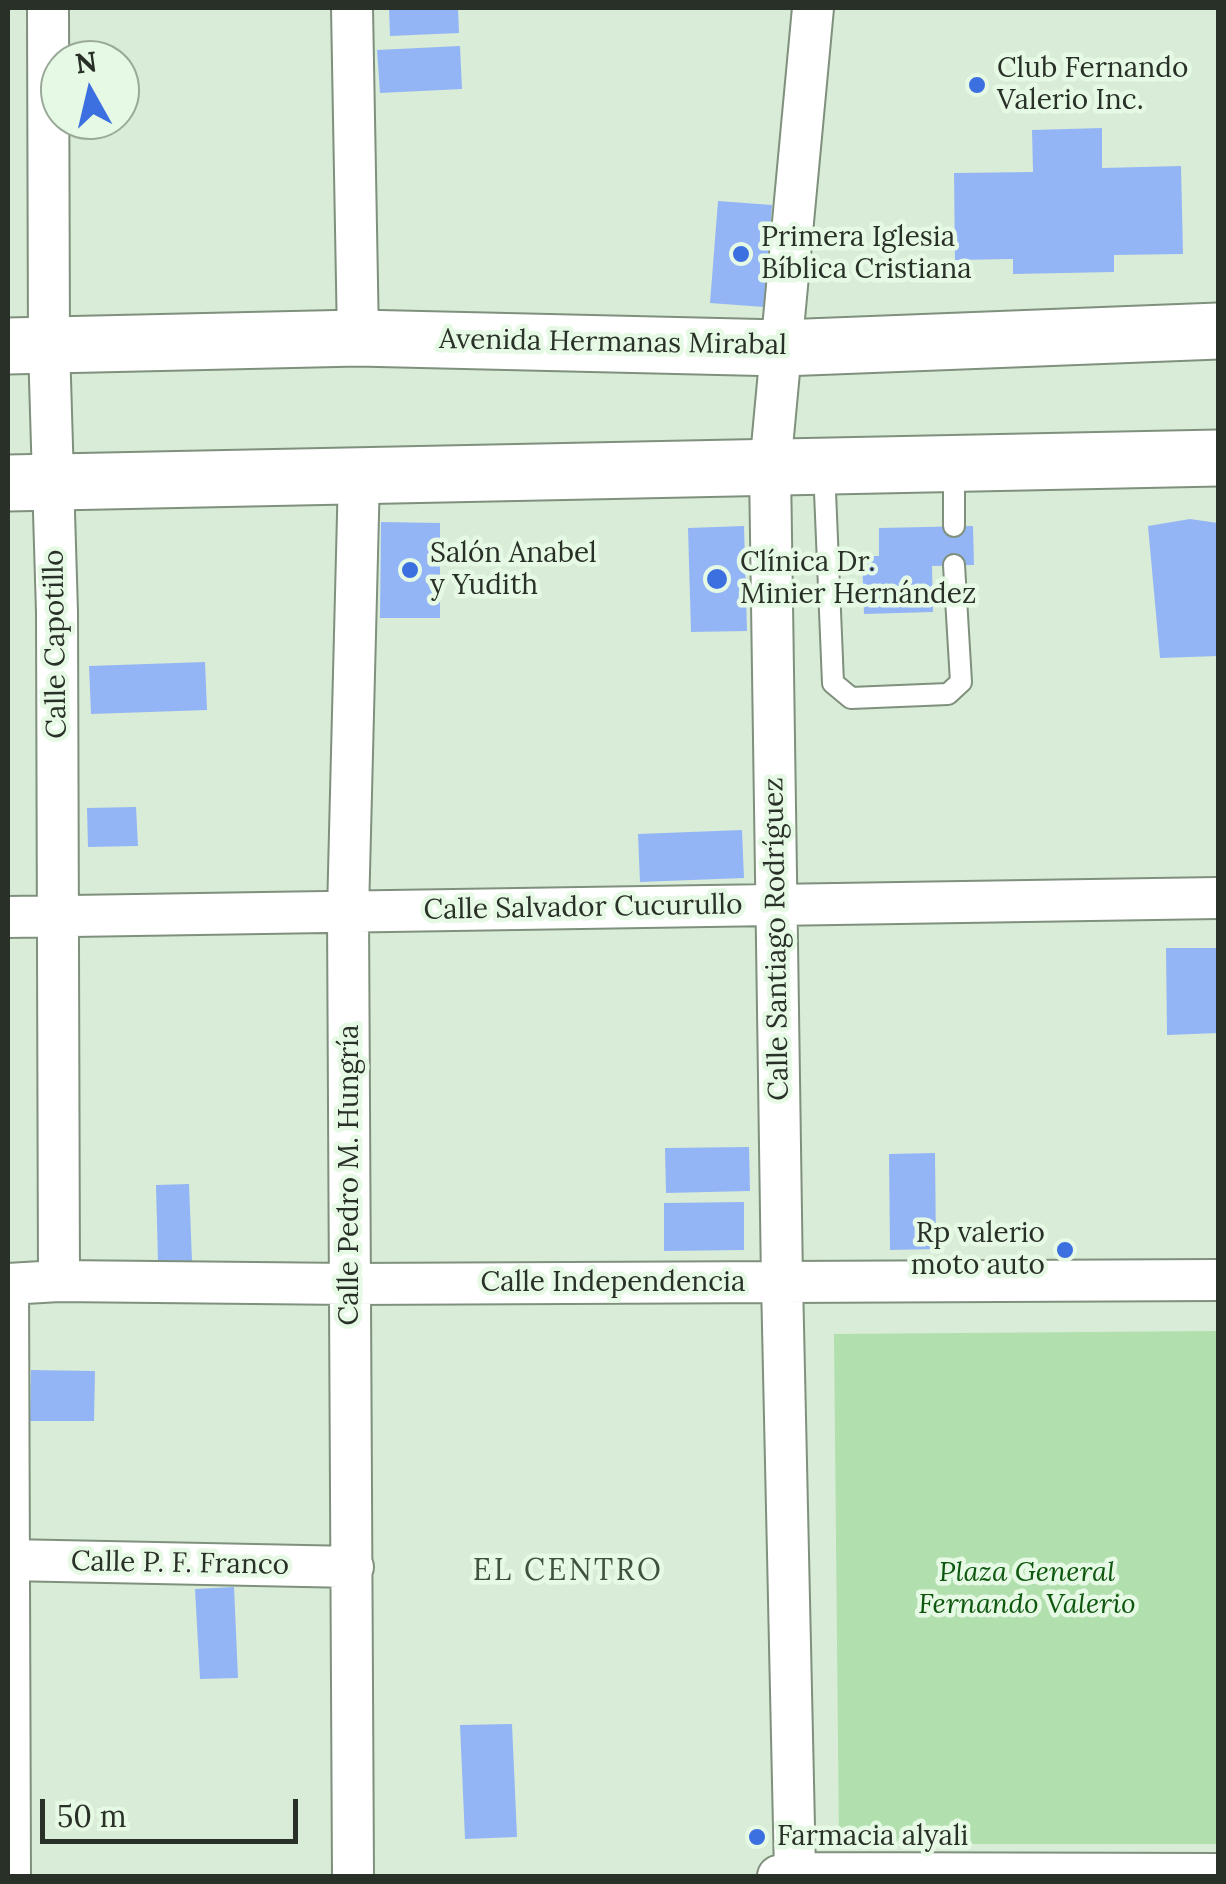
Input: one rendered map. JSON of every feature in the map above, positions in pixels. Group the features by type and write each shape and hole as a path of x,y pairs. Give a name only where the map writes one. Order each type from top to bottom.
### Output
{"main road":[{"name":"Avenida Hermanas Mirabal","path":"28,346 358,338 782,348 1218,330"},
{"path":"30,482 1218,458"}],"street":[{"name":"Calle Capotillo","path":"48,8 28,346 30,482 57,631 59,1281"},
{"path":"352,8 358,338"},
{"name":"Calle Santiago Rodríguez","path":"786,1875 770,468 813,8"},
{"name":"Calle Pedro M. Hungría","path":"353,1876 348,912 359,474"},
{"name":"Calle Salvador Cucurullo","path":"8,917 1218,898"},
{"name":"Calle Independencia","path":"8,1284 1218,1280"},
{"path":"8,1284 10,1876"},
{"name":"Calle P. F. Franco","path":"8,1560 353,1568"},
{"path":"786,1875 1218,1874"}],"lane":[{"path":"954,464 954,526"},
{"path":"824,466 833,683 850,698 948,694 961,682 954,565"}],"green space":[{"name":"Plaza General Fernando Valerio","path":"1218,1331 1218,1844 839,1844 834,1334"}],"building":[{"path":"389,8 458,8 459,33 390,36"},
{"path":"460,46 462,89 380,93 377,50"},
{"path":"1102,128 1102,168 1181,166 1183,254 1114,255 1114,272 1013,274 1013,259 955,260 954,173 1033,172 1032,130"},
{"name":"Primera Iglesia Bíblica Cristiana","path":"718,201 772,205 764,307 710,303"},
{"path":"1190,519 1218,523 1218,656 1160,658 1148,526"},
{"name":"Salón Anabel y Yudith","path":"381,522 440,523 440,618 380,618"},
{"name":"Clínica Dr. Minier Hernández","path":"744,526 747,631 691,632 688,528"},
{"path":"973,526 974,565 932,566 933,612 864,614 862,556 879,556 879,528"},
{"path":"205,662 207,710 91,714 89,666"},
{"path":"136,807 138,846 88,847 87,808"},
{"path":"742,830 744,878 640,882 638,834"},
{"path":"1166,948 1218,948 1218,1033 1167,1035"},
{"path":"749,1147 750,1191 666,1193 665,1148"},
{"path":"935,1153 936,1249 890,1250 889,1154"},
{"path":"189,1184 192,1261 158,1262 156,1185"},
{"path":"744,1202 744,1250 664,1251 664,1203"},
{"path":"31,1370 95,1371 94,1421 30,1421"},
{"path":"234,1587 238,1678 200,1679 195,1589"},
{"path":"512,1724 517,1837 465,1839 460,1725"}],"place":[{"name":"Club Fernando Valerio Inc.","path":"977,85"},
{"name":"Primera Iglesia Bíblica Cristiana","path":"741,254"},
{"name":"Salón Anabel y Yudith","path":"410,570"},
{"name":"Clínica Dr. Minier Hernández","path":"717,579"},
{"name":"Rp valerio moto auto","path":"1065,1250"},
{"name":"Farmacia alyali","path":"757,1837"}],"district":[{"name":"EL CENTRO","path":"568,1571"}]}
